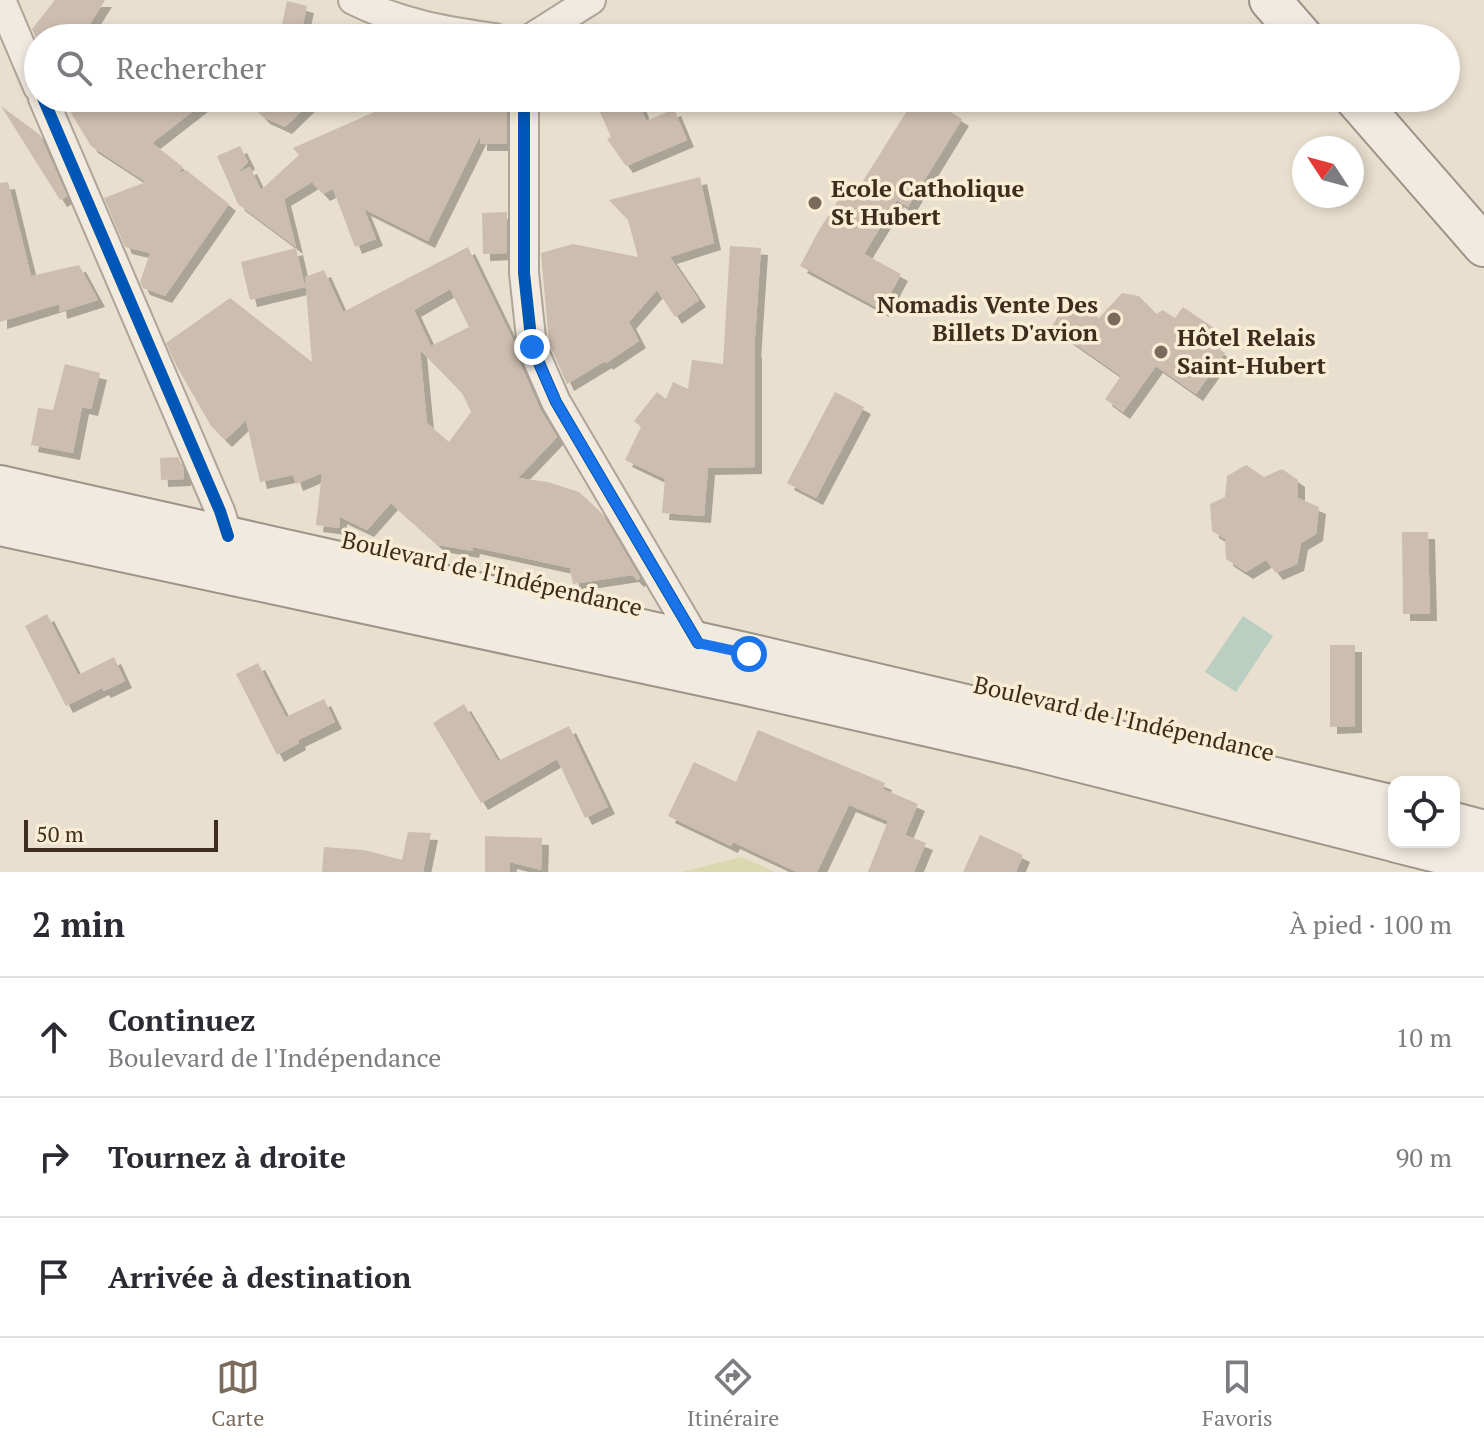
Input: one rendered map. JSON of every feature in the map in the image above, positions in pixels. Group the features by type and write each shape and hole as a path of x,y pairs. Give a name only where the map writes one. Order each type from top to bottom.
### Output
{"main road":[{"path":"1270,0 1291,24"},
{"path":"1367,112 1484,246"},
{"name":"Boulevard de l'Indépendance","path":"0,486 698,643 1388,805"},
{"name":"Boulevard de l'Indépendance","path":"0,525 743,684 1030,749 1388,840"},
{"path":"1460,825 1484,831"},
{"name":"Boulevard de l'Indépendance","path":"1420,848 1484,864"}],"street":[{"path":"1,0 24,54"},
{"path":"353,0 384,16 412,24"},
{"path":"553,24 591,0"},
{"path":"49,112 228,536"},
{"path":"524,112 524,273 532,347 556,402 698,643"}],"shaded area":[{"path":"1243,616 1273,636 1236,692 1205,672"},
{"path":"742,857 775,872 682,872"}],"building":[{"path":"55,0 105,0 90,24 36,24"},
{"path":"287,1 307,6 303,24 282,24"},
{"path":"1,106 40,135 67,196 60,200"},
{"path":"70,112 192,112 152,143 183,167 177,174 186,170 229,204 165,296 143,288 140,282 150,253 125,247 104,198 146,182 91,146"},
{"path":"258,112 301,112 285,127"},
{"path":"374,112 507,112 507,144 480,144 480,136 428,241 364,209 376,239 355,247 333,189 323,194 312,182 284,199 296,247 238,204 217,156 240,146 248,162 237,173 250,167 261,190 299,155 293,148"},
{"path":"600,112 642,112 646,121 667,112 675,112 687,140 626,166 607,139 611,137"},
{"path":"906,112 951,112 962,119 908,207 897,200 864,254 901,274 882,310 800,266 849,184 858,189"},
{"path":"700,177 714,243 670,257 699,300 675,317 657,290 629,322 639,341 567,384 549,343 541,253 573,244 638,257 628,220 609,200"},
{"path":"8,182 31,276 79,265 98,300 60,312 59,304 0,322 0,183"},
{"path":"507,212 507,253 483,254 482,213"},
{"path":"730,246 761,248 754,352 755,349 755,467 708,468 704,516 662,513 665,479 625,460 641,427 634,421 657,392 666,399 673,382 688,389 692,360 723,364"},
{"path":"468,247 514,342 516,354 540,409 557,437 518,478 548,482 579,492 603,515 640,578 637,580 632,575 573,584 570,568 473,547 472,551 438,545 391,503 367,530 340,517 339,528 316,525 322,473 296,484 293,475 260,482 246,420 225,440 211,426 166,343 230,298 312,362 305,277 324,270 343,312","holes":["450,289 469,327 431,346 414,310","420,350 462,393 471,412 449,442 427,423"]},
{"path":"296,248 305,287 250,300 241,262"},
{"path":"1122,293 1139,296 1156,314 1163,310 1175,318 1183,307 1220,332 1212,344 1225,353 1196,394 1156,366 1123,412 1105,399 1121,376 1051,327 1071,298 1099,318"},
{"path":"65,364 100,373 91,409 82,407 73,453 31,445 38,408 53,410"},
{"path":"835,392 864,407 816,498 787,483"},
{"path":"178,457 184,469 184,479 161,480 160,458"},
{"path":"1246,465 1264,477 1282,469 1298,480 1298,498 1319,507 1316,534 1301,543 1297,564 1276,573 1266,560 1246,572 1226,559 1225,539 1212,531 1210,504 1225,497 1227,476"},
{"path":"1402,532 1428,532 1430,614 1403,614"},
{"path":"47,614 78,675 114,657 125,681 104,691 102,688 66,706 25,626"},
{"path":"1330,645 1355,645 1355,726 1330,727"},
{"path":"258,663 286,717 324,699 335,722 298,740 299,743 277,755 236,674"},
{"path":"464,704 498,761 569,726 608,807 585,818 557,759 481,803 433,723"},
{"path":"758,730 885,783 883,789 918,804 905,835 926,843 914,872 868,872 888,821 849,805 817,872 797,872 733,842 731,846 668,816 694,762 736,782"},
{"path":"408,832 431,833 423,872 322,872 324,847 364,850 402,860"},
{"path":"980,835 1023,855 1016,872 963,872"},
{"path":"485,836 542,838 541,870 510,862 509,872 485,872"}],"cycle path":[{"path":"49,112 228,536"},
{"path":"524,112 524,273 532,347 556,402 698,643"}],"place":[{"name":"Ecole Catholique St Hubert","path":"815,203"},
{"name":"Nomadis Vente Des Billets D'avion","path":"1114,319"},
{"name":"Hôtel Relais Saint-Hubert","path":"1161,352"}],"route":[{"path":"532,347 556,402 698,643 749,654"}]}
